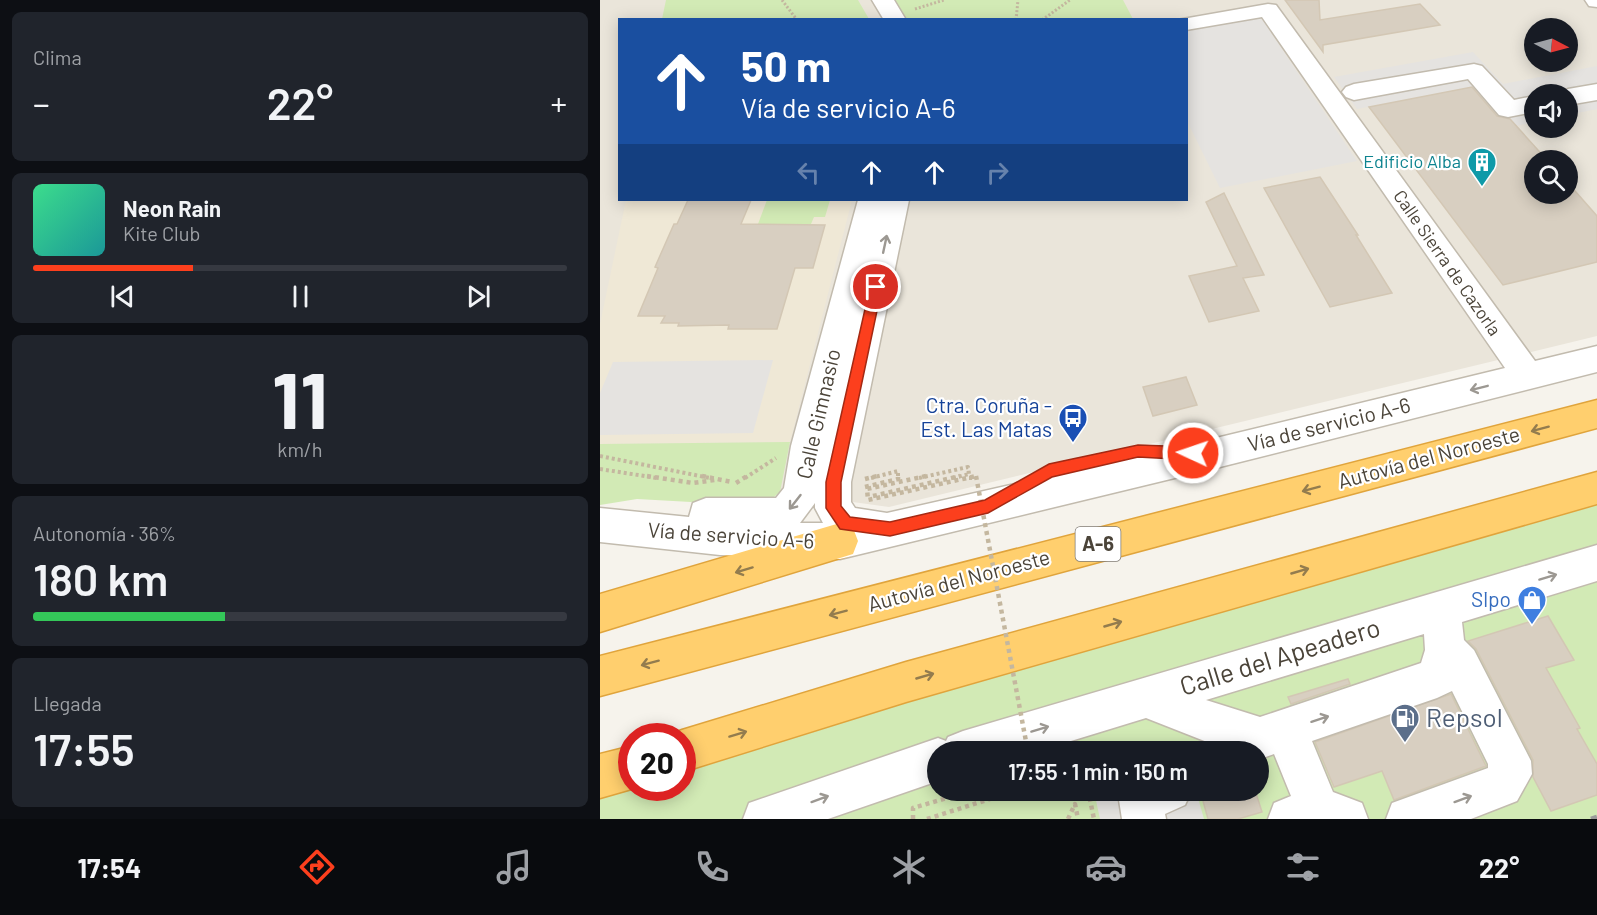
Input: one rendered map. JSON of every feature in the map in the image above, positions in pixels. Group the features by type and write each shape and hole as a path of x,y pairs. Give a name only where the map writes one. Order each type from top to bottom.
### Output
{"highway":[{"name":"Autovía del Noroeste","path":"600,676 1597,414"},
{"path":"696,747 906,682 1597,488"},
{"path":"600,613 840,541"},
{"path":"600,776 618,771"}],"street":[{"path":"866,0 876,18"},
{"path":"883,0 894,18"},
{"name":"Calle Sierra de Cazorla","path":"1188,23 1268,10 1528,376"},
{"path":"1354,92 1474,71 1508,109 1524,106"},
{"path":"1578,95 1597,92"},
{"name":"Calle Gimnasio","path":"600,525 678,515 785,514 801,495 808,446 871,201"},
{"name":"Calle Gimnasio","path":"890,529 846,524 833,508 833,491 895,201"},
{"name":"Vía de servicio A-6","path":"600,525 667,534 787,542 840,541 1212,454 1597,359"},
{"name":"Calle del Apeadero","path":"1000,741 1597,562"},
{"path":"1146,697 1226,741 1260,738 1437,678 1445,650 1441,609"},
{"path":"1408,819 1502,786 1510,774 1509,761 1460,664 1445,650"},
{"path":"1286,730 1318,816"},
{"path":"765,819 927,763"},
{"path":"1141,801 1144,819"}],"path":[{"path":"782,0 796,18"},
{"path":"1016,18 1018,0"},
{"path":"1045,18 1070,0"},
{"path":"736,483 781,454"},
{"path":"600,456 747,485"},
{"path":"968,467 969,474 868,497 867,489 968,467"},
{"path":"600,469 693,483 719,479"},
{"path":"898,480 864,488 865,498 868,497 868,500 976,476 1026,741"},
{"path":"913,819 913,808 937,801"},
{"path":"927,819 983,801"},
{"path":"1090,801 1094,819"},
{"path":"1068,819 1075,804 1078,819"}],"shaded area":[{"path":"600,0 1597,0 1597,336 889,507 780,492 600,450"},
{"path":"1261,18 1357,161 1220,188 1188,123 1188,30"},
{"path":"1473,52 1503,84 1566,72 1578,72 1578,70 1597,66 1597,109 1578,113 1578,84 1524,84 1524,124 1516,126 1480,86 1357,109 1334,77"},
{"path":"626,201 852,201 790,442 600,444 600,324"},
{"path":"773,360 753,433 600,435 600,393 613,362"},
{"path":"1096,801 1199,801 1204,819 1100,819"}],"green space":[{"path":"666,0 858,0 868,18 662,18"},
{"path":"893,0 1123,0 1132,18 903,18"},
{"path":"767,201 830,201 825,217 814,217 811,224 758,224"},
{"path":"790,442 780,492 763,506 637,499 600,505 600,444"},
{"path":"1597,484 1597,819 600,819 600,798 618,793 618,801 696,801 696,768"}],"building":[{"path":"1285,0 1319,0 1320,20 1420,4 1440,25 1323,45 1323,52"},
{"name":"Edificio Alba","path":"1472,87 1497,116 1510,119 1524,135 1524,138 1527,138 1538,150 1524,150 1524,204 1578,204 1578,194 1597,216 1597,262 1503,285 1369,107"},
{"path":"1320,177 1392,293 1330,307 1264,188"},
{"path":"1224,193 1264,275 1243,278 1259,311 1209,322 1189,276 1237,266 1206,202"},
{"path":"688,201 751,201 741,224 825,225 813,268 795,268 777,329 728,329 729,325 678,326 679,323 661,323 665,316 638,316 658,268 655,267 674,224 677,224"},
{"path":"1186,377 1197,405 1153,416 1143,387"},
{"path":"1548,616 1574,660 1546,668 1580,728 1577,729 1597,764 1597,795 1551,811 1533,777 1533,760 1476,649 1468,641"},
{"path":"1348,679 1350,684 1291,704 1288,697"},
{"path":"1451,694 1486,766 1394,800 1382,771 1334,787 1315,742"},
{"path":"1203,801 1258,801 1262,812 1238,819 1208,819"}],"railway":[{"path":"1591,819 1597,817"}],"place":[{"name":"Edificio Alba","path":"1482,188"},
{"name":"Ctra. Coruña - Est. Las Matas","path":"1073,444"},
{"name":"Slpo","path":"1532,626"},
{"name":"Repsol","path":"1405,744"}],"route":[{"path":"876,287 833,482 833,508 846,524 890,529 988,507 1049,471 1138,451 1193,453"}]}
